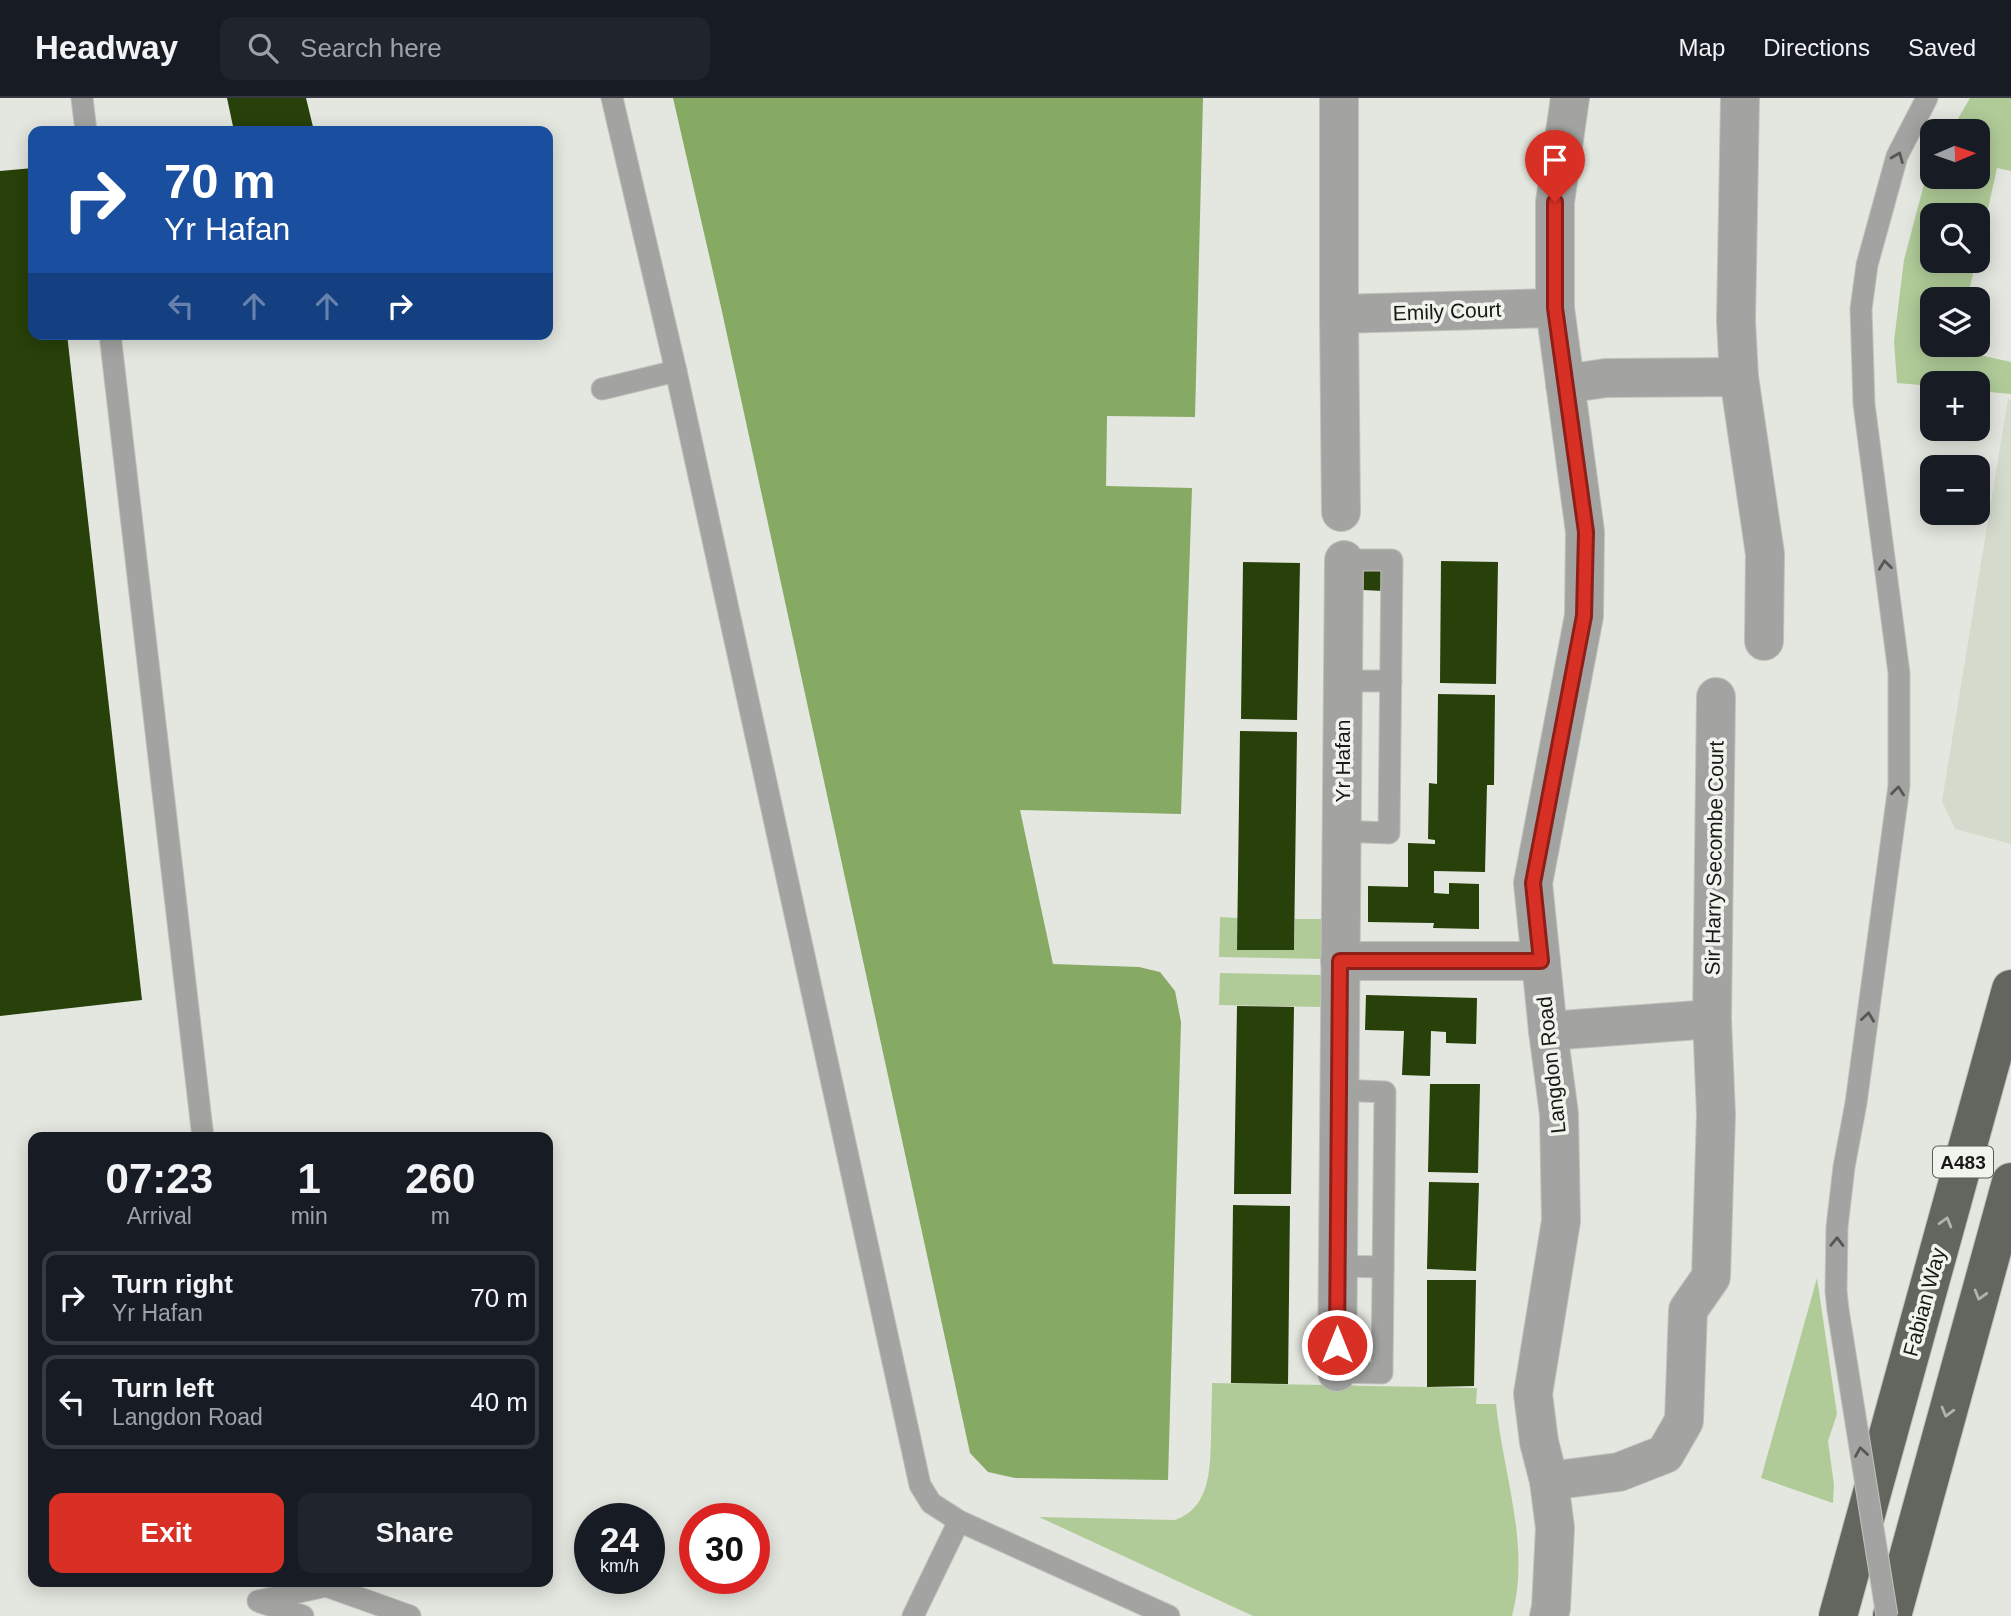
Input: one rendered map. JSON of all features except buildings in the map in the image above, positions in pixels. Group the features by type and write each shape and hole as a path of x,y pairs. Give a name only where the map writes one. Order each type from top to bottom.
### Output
{"highway":[{"name":"Fabian Way","path":"1838,1616 2011,989"},
{"name":"A483","path":"1889,1616 2011,1182"}],"street":[{"path":"1339,98 1341,512"},
{"name":"Langdon Road","path":"1549,1616 1555,1528 1532,1394 1561,1221 1559,1114 1533,883 1584,616 1586,532 1555,308 1555,202 1570,98"},
{"path":"1740,98 1735,321 1739,377 1765,554 1763,641"},
{"name":"Emily Court","path":"1339,313 1555,308"},
{"path":"1565,384 1606,378 1739,377"},
{"name":"Yr Hafan","path":"1336,1372 1344,560"},
{"name":"Sir Harry Secombe Court","path":"1549,1481 1619,1472 1665,1454 1684,1421 1688,1310 1711,1277 1716,1114 1712,1019 1716,697"},
{"path":"1340,961 1541,961"},
{"path":"1548,1031 1712,1019"}],"lane":[{"path":"82,98 85,126"},
{"path":"612,98 677,371 920,1485 931,1503 959,1521 1169,1616"},
{"path":"1889,1616 1836,1291 1843,1167 1856,1103 1899,786 1899,673 1864,404 1861,309 1867,265 1897,156 1927,98"},
{"path":"111,340 202,1132"},
{"path":"602,389 677,371"},
{"path":"1342,831 1389,832 1392,561 1344,560"},
{"path":"1343,681 1391,681"},
{"path":"1336,1372 1382,1373 1385,1092 1339,1090"},
{"path":"1338,1266 1383,1267"},
{"path":"913,1616 959,1521"},
{"path":"257,1600 321,1587"},
{"path":"329,1587 410,1616"},
{"path":"257,1600 303,1616"}],"shaded area":[{"path":"673,98 1203,98 1195,417 1107,416 1106,486 1192,488 1181,814 1020,810 1053,964 1139,967 1160,972 1175,991 1181,1022 1168,1480 1015,1478 988,1472 970,1453 721,307"},
{"path":"1970,98 2011,98 2011,171 1997,168 1989,203 1920,203 1920,273 1973,273 1970,287 1920,287 1920,357 1988,357 2011,362 2011,394 1990,392 1990,371 1920,371 1920,385 1897,383 1894,341 1904,260 1923,189 1990,189 1990,119 1958,119"},
{"path":"2008,399 2011,400 2011,844 1955,829 1942,801 1987,525 1990,525 1990,509"},
{"path":"1220,917 1238,918 1238,950 1294,950 1295,919 1322,919 1323,959 1219,957"},
{"path":"1220,973 1322,975 1321,1007 1219,1005"},
{"path":"1817,1278 1837,1414 1828,1441 1834,1485 1833,1503 1761,1478"},
{"path":"1212,1383 1477,1388 1476,1404 1496,1404 1514,1510 1518,1563 1512,1616 1253,1616 1039,1517 1175,1520 1187,1514 1202,1497 1206,1486 1211,1451"}],"route":[{"path":"1337,1345 1340,961 1541,961 1533,883 1584,616 1586,532 1555,308 1555,202"}]}
